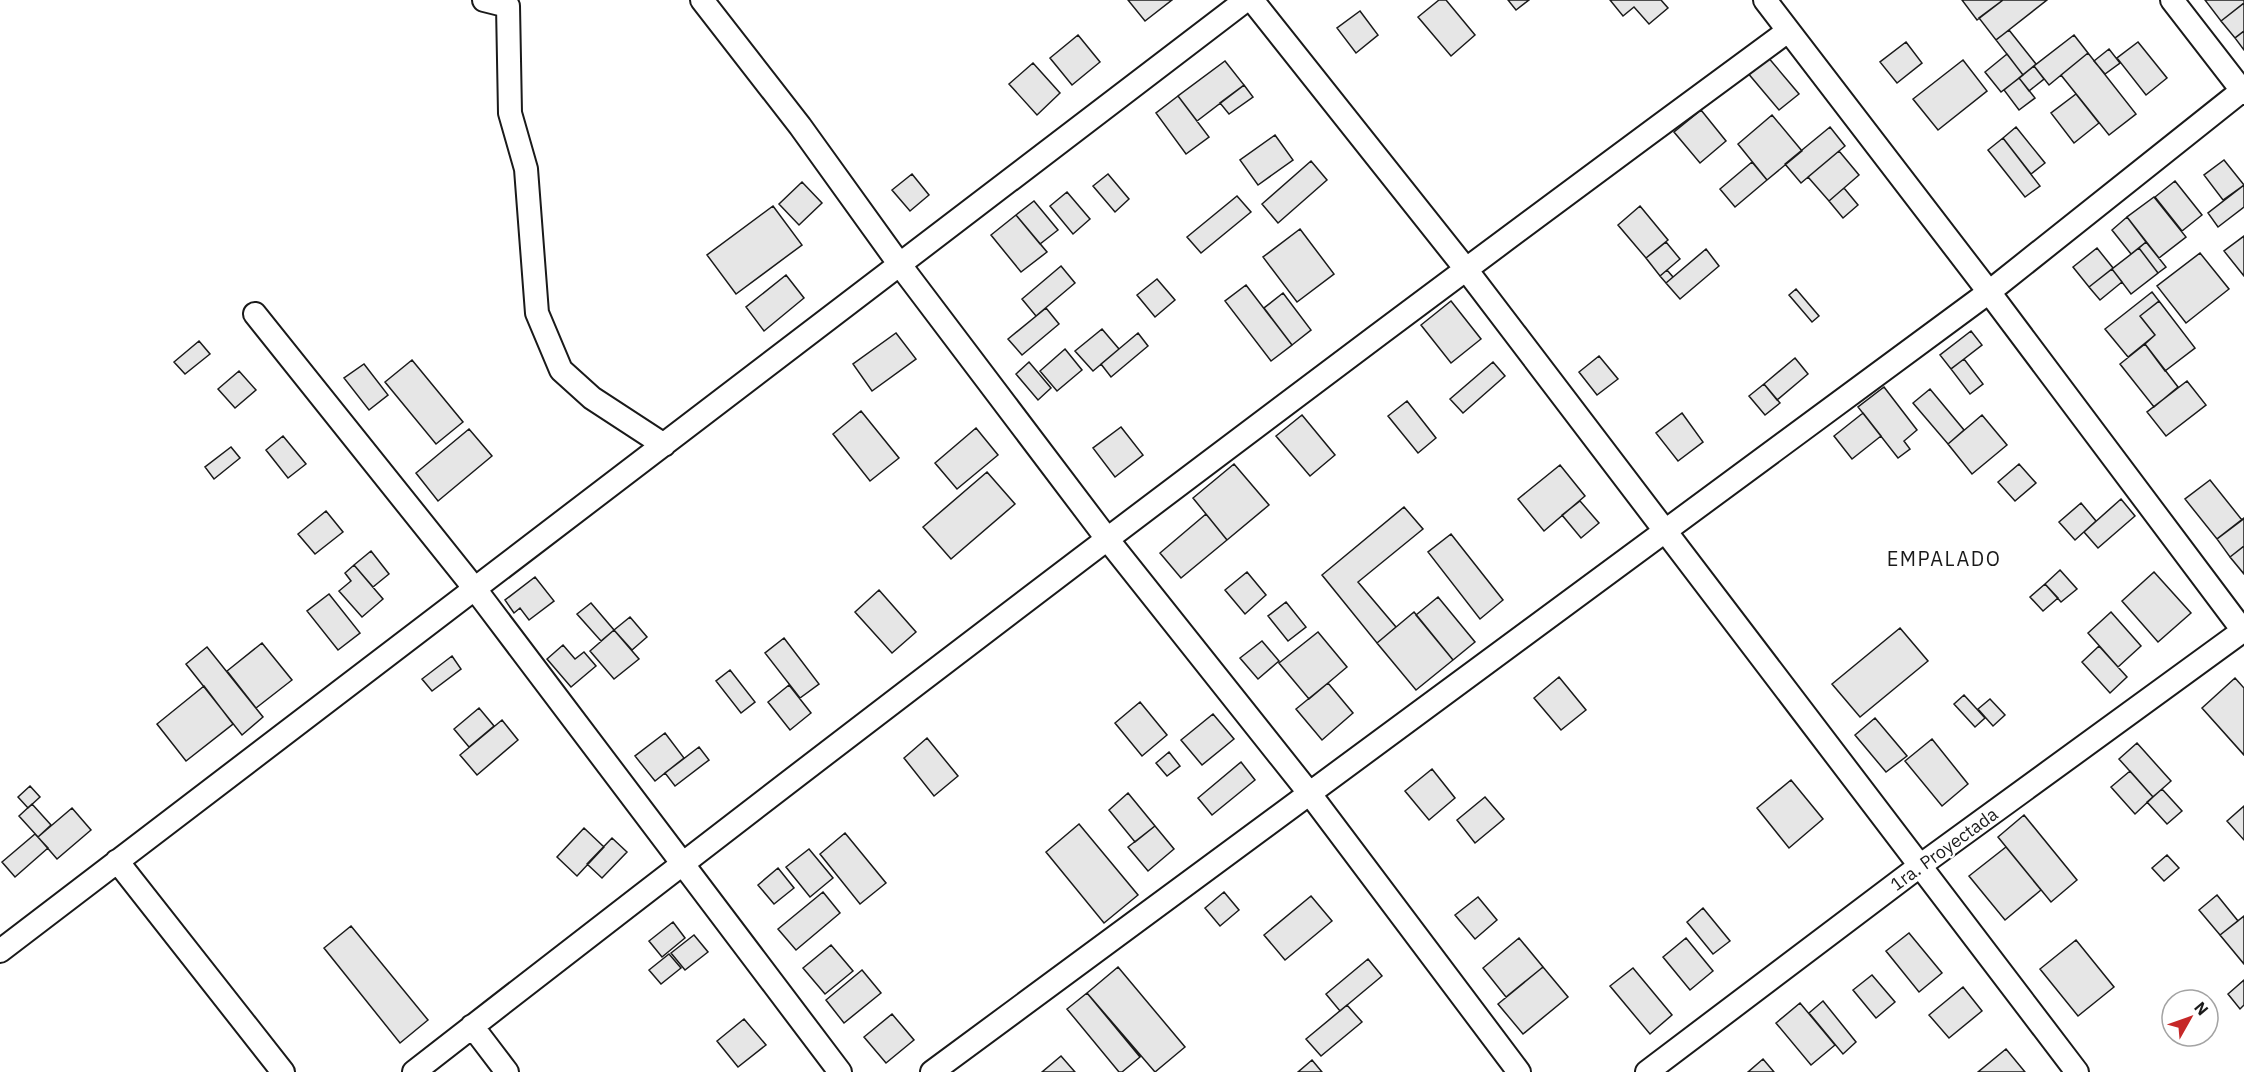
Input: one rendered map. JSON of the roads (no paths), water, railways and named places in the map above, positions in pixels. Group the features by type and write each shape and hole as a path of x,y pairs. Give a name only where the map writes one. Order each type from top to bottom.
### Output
{"street":[{"path":"484,0 513,3 510,113 526,169 537,313 561,370 592,398 664,445"},
{"path":"702,0 800,126 900,265 1108,540 1310,794 1519,1072"},
{"path":"0,951 1246,0"},
{"path":"1252,0 1465,268 2077,1072"},
{"path":"1765,0 1989,292 2244,631"},
{"path":"932,1072 1989,292 2243,90 2172,0"},
{"path":"414,1072 681,864 1465,268 1788,31"},
{"path":"255,314 475,589 840,1072"},
{"name":"1ra. Proyectada","path":"1647,1072 1921,865 2244,631"},
{"path":"117,861 283,1072"},
{"path":"472,1026 507,1072"}],"district":[{"name":"EMPALADO","path":"1944,558"}]}
